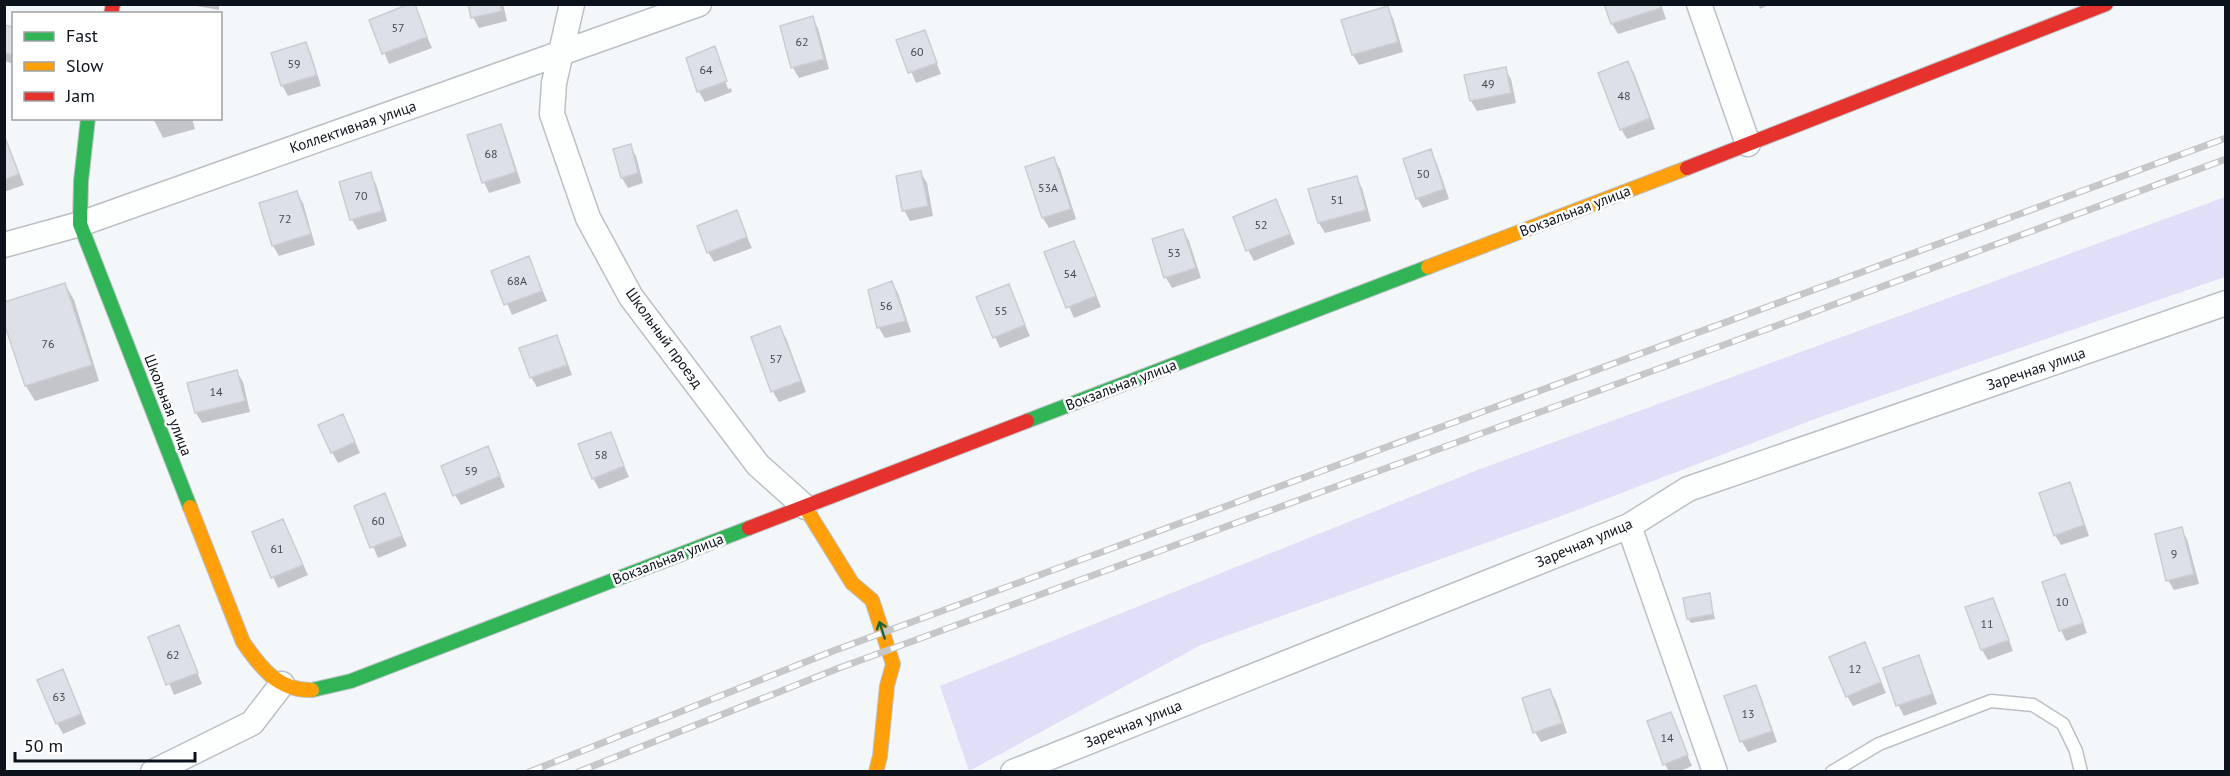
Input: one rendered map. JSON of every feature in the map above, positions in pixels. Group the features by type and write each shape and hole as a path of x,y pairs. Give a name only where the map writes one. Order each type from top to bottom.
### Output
{"street":[{"name":"Школьный проезд","path":"572,4 554,83 552,114 588,218 632,297 758,465 805,507"},
{"name":"Коллективная улица","path":"4,245 80,224 699,4"},
{"path":"1699,4 1748,144"},
{"name":"Вокзальная улица","path":"282,684 305,692 328,689 1748,144 2106,4"},
{"name":"Школьная улица","path":"88,120 81,181 80,224 243,642 264,672 282,684"},
{"name":"Заречная улица","path":"1013,771 1629,526 1688,489 2226,303"},
{"path":"805,507 852,583 872,600 893,663 887,686 883,734 876,771"},
{"path":"1629,526 1715,771"},
{"path":"852,583 852,604"},
{"path":"877,668 887,686"},
{"path":"153,771 252,723 282,684"}],"lane":[{"path":"1832,771 1879,744 1991,701 2033,705 2063,724 2076,751 2081,771"}],"shaded area":[{"path":"2225,197 2225,277 1823,416 1564,515 1201,645 969,771 940,686 1480,469"}],"building":[{"path":"409,4 415,4 427,37 382,54 369,20"},
{"path":"468,4 500,4 502,11 471,18"},
{"path":"1604,4 1660,4 1661,8 1611,24"},
{"path":"1388,6 1398,42 1352,55 1341,20"},
{"path":"813,16 824,59 791,68 780,26"},
{"path":"4,25 12,27 12,55 4,53"},
{"path":"925,30 937,63 908,73 896,40"},
{"path":"306,42 317,75 281,86 271,53"},
{"path":"715,46 727,81 697,92 686,58"},
{"path":"1628,61 1650,118 1620,130 1598,73"},
{"path":"1506,67 1511,93 1470,101 1464,75"},
{"path":"501,124 516,172 482,183 467,135"},
{"path":"4,135 19,174 4,180"},
{"path":"631,144 638,173 621,178 613,149"},
{"path":"1431,149 1444,189 1416,199 1403,159"},
{"path":"1054,157 1071,209 1042,218 1025,167"},
{"path":"921,171 928,206 902,211 896,176"},
{"path":"371,172 382,211 350,220 339,182"},
{"path":"1357,176 1366,210 1318,223 1308,189"},
{"path":"297,191 311,234 272,246 259,203"},
{"path":"1276,199 1290,234 1246,251 1233,217"},
{"path":"737,210 747,237 707,253 697,226"},
{"path":"1183,229 1196,268 1164,278 1152,239"},
{"path":"1074,241 1096,296 1066,308 1044,252"},
{"path":"529,256 542,291 504,305 491,271"},
{"path":"892,281 906,321 877,328 868,290"},
{"path":"65,283 92,365 25,386 4,323 4,302"},
{"path":"1009,284 1025,325 993,338 976,297"},
{"path":"780,326 801,381 771,392 751,337"},
{"path":"557,335 567,365 530,378 519,348"},
{"path":"237,370 245,401 195,413 187,383"},
{"path":"343,414 355,442 331,453 318,425"},
{"path":"611,432 624,466 592,479 578,444"},
{"path":"488,446 500,476 453,496 441,466"},
{"path":"2070,482 2084,525 2054,536 2039,493"},
{"path":"385,493 402,536 370,548 354,506"},
{"path":"283,519 303,565 271,578 252,532"},
{"path":"2182,527 2194,574 2166,581 2155,534"},
{"path":"2065,574 2083,623 2059,631 2042,582"},
{"path":"1710,593 1713,614 1687,619 1683,598"},
{"path":"1993,598 2009,640 1981,650 1965,607"},
{"path":"179,625 198,673 166,685 148,637"},
{"path":"1865,642 1881,682 1846,697 1829,657"},
{"path":"1919,655 1932,694 1896,706 1883,668"},
{"path":"63,669 81,714 56,724 37,680"},
{"path":"1756,685 1772,731 1740,742 1724,696"},
{"path":"1550,689 1562,723 1533,733 1522,698"},
{"path":"1671,712 1688,755 1663,765 1647,721"}],"railway":[{"path":"529,772 833,651 2226,138"},
{"path":"578,772 839,668 2226,159"}],"traffic: fast":[{"path":"88,120 81,181 80,224 190,507"},
{"path":"1027,421 1428,267"},
{"path":"312,690 351,681 749,528"}],"traffic: slow":[{"path":"1428,267 1687,168"},
{"path":"190,507 243,642 271,676 289,686 312,690"},
{"path":"805,507 852,583 872,600 893,664 887,686 880,756 876,772"}],"traffic: jam":[{"path":"111,12 113,4"},
{"path":"1687,168 2106,4"},
{"path":"749,528 1027,421"}]}
